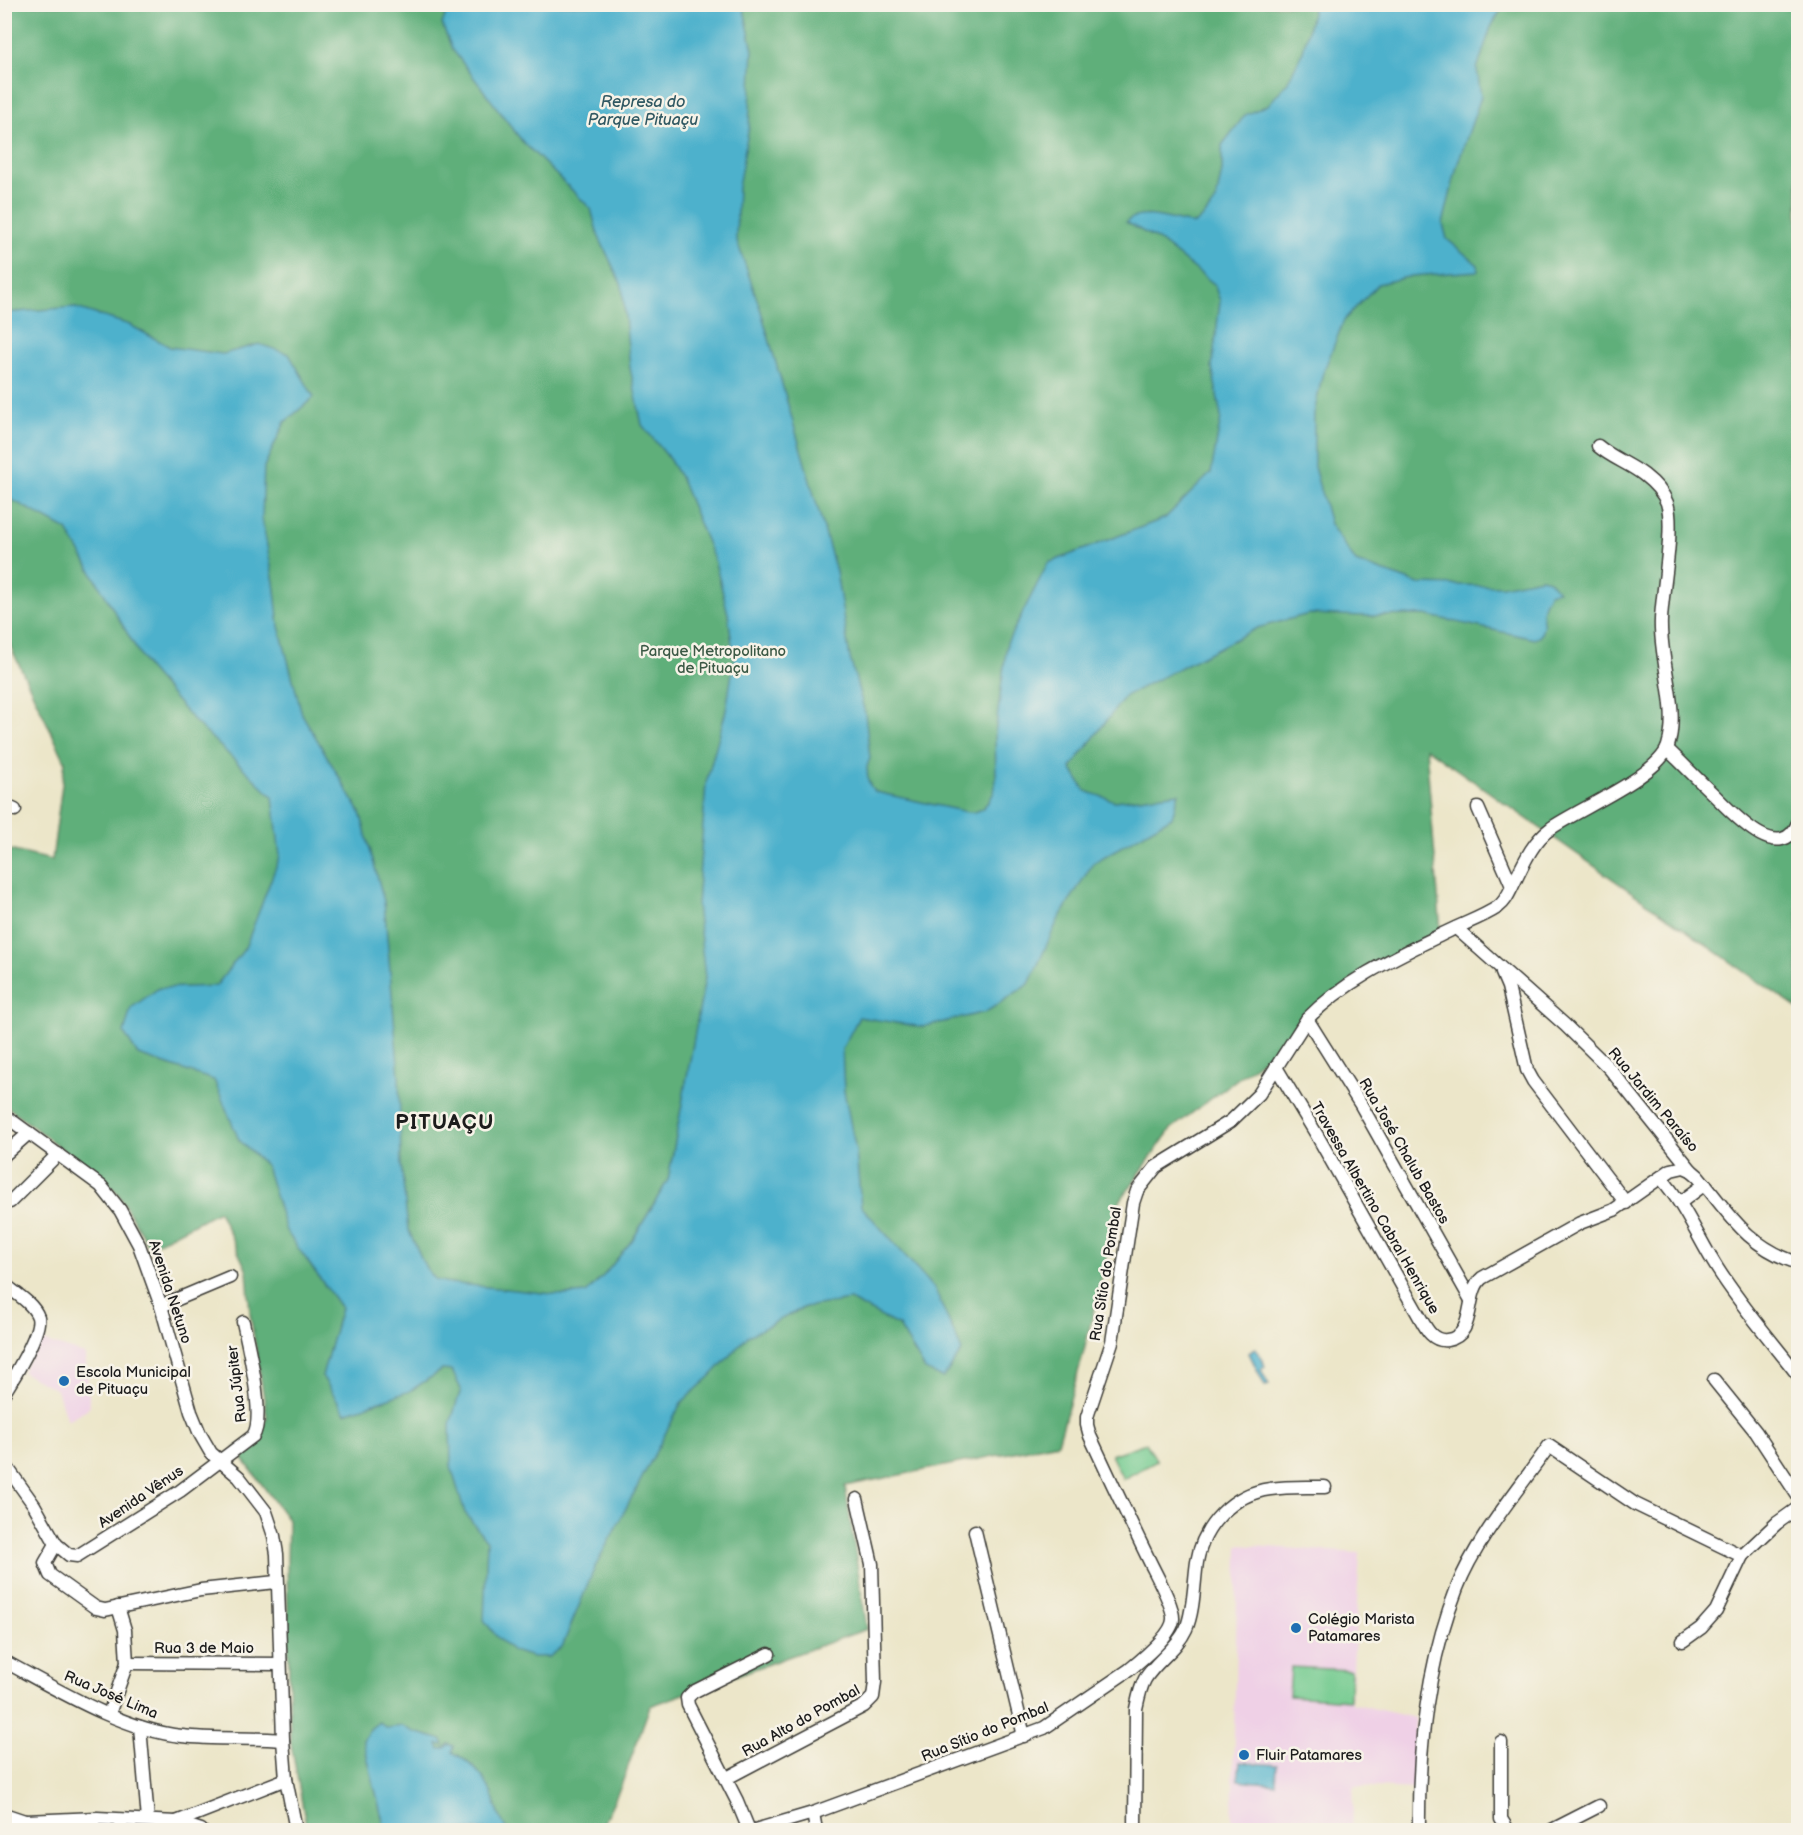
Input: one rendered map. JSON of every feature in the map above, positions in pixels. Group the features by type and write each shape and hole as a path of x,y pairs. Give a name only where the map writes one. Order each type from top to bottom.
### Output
{"street":[{"path":"1598,446 1644,475 1660,490 1667,504 1669,514 1661,622 1661,646 1671,725 1667,749 1755,832 1775,840 1784,839 1790,835 1798,823"},
{"name":"Rua Sítio do Pombal","path":"755,1830 813,1813 1024,1736 1056,1721 1142,1660 1171,1628 1173,1620 1171,1610 1090,1436 1087,1425 1087,1417 1112,1342 1133,1203 1137,1191 1156,1167 1218,1130 1242,1112 1259,1094 1307,1019 1325,1002 1359,978 1503,903 1531,850 1542,836 1561,822 1622,788 1644,772 1667,749"},
{"path":"1478,808 1512,886"},
{"name":"Rua Jardim Paraíso","path":"1456,928 1565,1024 1610,1069 1691,1170 1705,1184 1729,1217 1747,1236 1781,1257 1798,1263"},
{"path":"1500,969 1508,987 1527,1070 1626,1203"},
{"name":"Rua José Chalub Bastos","path":"1307,1019 1361,1105 1471,1300"},
{"name":"Travessa Albertino Cabral Henrique","path":"1276,1067 1430,1335 1445,1341 1455,1338 1467,1324 1471,1300"},
{"name":"Avenida Netuno","path":"4,1115 101,1186 120,1210 140,1245 195,1422 205,1443 219,1460 239,1477 266,1512 277,1554 276,1582 283,1740 286,1779 296,1830"},
{"path":"4,1155 29,1133"},
{"path":"9,1202 58,1154"},
{"path":"1471,1300 1477,1283 1482,1278 1570,1228 1614,1210 1677,1167 1691,1170"},
{"path":"1661,1178 1681,1202 1700,1239 1737,1297 1798,1375"},
{"path":"1681,1202 1705,1184"},
{"path":"160,1306 230,1277"},
{"path":"4,1284 34,1310 39,1323 27,1353 4,1393"},
{"name":"Rua Júpiter","path":"219,1460 253,1436 258,1426 253,1375 243,1322"},
{"path":"1713,1380 1756,1432 1798,1496"},
{"path":"1419,1830 1425,1712 1436,1658 1457,1587 1472,1557 1550,1446 1635,1504 1742,1556"},
{"name":"Avenida Vênus","path":"56,1544 69,1555 77,1556 180,1491 219,1460"},
{"path":"4,1463 34,1505 56,1544 45,1563 50,1575 96,1608 111,1609 201,1590 276,1582"},
{"path":"1136,1830 1136,1709 1140,1692 1145,1678 1185,1632 1189,1621 1198,1558 1209,1528 1234,1503 1251,1494 1268,1489 1325,1487"},
{"name":"Rua Alto do Pombal","path":"726,1779 864,1706 873,1697 875,1682 872,1564 857,1499"},
{"path":"1683,1641 1701,1628 1716,1611 1742,1556 1777,1523 1798,1508"},
{"path":"975,1531 1024,1736"},
{"path":"109,1714 127,1663 125,1630 111,1609"},
{"path":"749,1830 744,1814 688,1705 687,1698 693,1692 769,1654"},
{"name":"Rua José Lima","path":"4,1661 48,1685 140,1727 182,1736 283,1740"},
{"name":"Rua 3 de Maio","path":"127,1663 280,1664"},
{"path":"140,1727 148,1820"},
{"path":"1501,1742 1501,1819 1508,1830"},
{"path":"176,1822 286,1779"},
{"path":"1551,1830 1599,1806"},
{"path":"813,1813 816,1830"},
{"path":"4,1814 26,1821"},
{"path":"4,1827 26,1821 97,1818 176,1822 201,1830"}],"shaded area":[{"name":"Escola Municipal de Pituaçu","path":"39,1340 85,1354 90,1407 67,1421 57,1390 22,1372"},
{"name":"Colégio Marista Patamares","path":"1238,1545 1360,1553 1351,1703 1415,1718 1414,1789 1354,1786 1352,1830 1232,1830"}],"green space":[{"name":"Parque Metropolitano de Pituaçu","path":"5,5 1798,5 1798,1009 1426,748 1441,932 1357,976 1285,1043 1171,1129 1120,1201 1084,1351 1058,1443 845,1486 867,1629 650,1706 621,1786 600,1830 307,1830 290,1739 288,1520 235,1448 260,1434 267,1417 250,1313 247,1271 219,1211 149,1247 117,1192 5,1105 5,849 52,860 65,761 5,635"},
{"path":"1146,1443 1157,1461 1123,1479 1111,1455"},
{"path":"1291,1667 1351,1670 1350,1700 1289,1696"}],"water":[{"name":"Represa do Parque Pituaçu","path":"449,5 743,5 753,50 749,127 738,187 736,238 761,311 836,571 850,658 865,713 870,758 867,767 868,780 876,792 967,812 982,809 994,792 996,779 995,734 1007,643 1048,563 1165,518 1211,473 1221,417 1212,367 1220,301 1214,284 1158,240 1126,222 1141,216 1150,216 1195,224 1205,215 1216,200 1222,171 1222,145 1245,115 1268,105 1287,83 1303,51 1314,5 1504,5 1491,27 1477,69 1481,97 1457,166 1443,224 1447,239 1478,265 1478,271 1412,276 1378,284 1344,320 1322,376 1314,414 1314,467 1330,524 1356,562 1419,584 1502,586 1541,578 1549,580 1558,591 1549,593 1542,611 1543,628 1539,637 1534,639 1425,615 1309,614 1257,628 1125,696 1071,768 1085,791 1115,801 1179,793 1172,817 1093,863 1058,920 1029,984 986,1012 922,1027 859,1017 842,1049 844,1091 856,1151 861,1206 934,1288 962,1351 943,1378 925,1370 899,1326 850,1300 805,1307 748,1336 711,1376 682,1402 595,1567 562,1647 549,1657 532,1657 513,1651 496,1636 484,1620 487,1541 465,1513 451,1467 450,1424 461,1389 452,1371 442,1370 410,1391 345,1413 322,1376 341,1308 286,1231 266,1166 239,1140 214,1080 138,1055 124,1033 131,1008 159,988 216,986 245,948 280,856 273,797 193,720 147,667 67,530 5,496 5,313 73,307 130,325 170,347 223,354 259,344 289,354 314,397 285,422 264,467 262,519 274,582 279,626 302,714 360,812 384,901 399,1076 401,1164 408,1229 426,1268 436,1280 563,1295 586,1293 605,1274 633,1239 668,1180 705,978 697,905 706,783 726,710 734,660 728,614 715,562 680,477 668,457 642,425 630,368 622,286 598,235 591,209 522,141 452,49 442,24"},
{"path":"1256,1348 1265,1366 1261,1369 1269,1385 1265,1386 1249,1353"},
{"path":"379,1722 386,1728 403,1726 442,1740 444,1745 438,1744 440,1749 449,1744 454,1746 453,1752 473,1767 485,1781 507,1830 385,1830 363,1740 371,1728"},
{"path":"1240,1762 1277,1765 1276,1784 1238,1780"}],"place":[{"name":"Escola Municipal de Pituaçu","path":"64,1381"},
{"name":"Colégio Marista Patamares","path":"1296,1628"},
{"name":"Fluir Patamares","path":"1244,1755"}],"district":[{"name":"PITUAÇU","path":"445,1122"}]}
